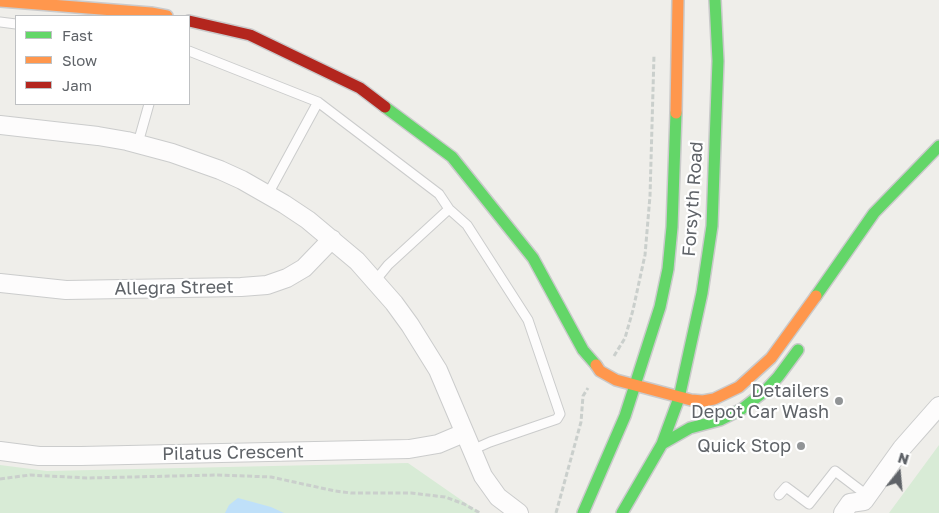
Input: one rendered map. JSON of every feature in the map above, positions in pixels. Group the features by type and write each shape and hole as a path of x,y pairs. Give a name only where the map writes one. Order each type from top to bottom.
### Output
{"main road":[{"name":"Forsyth Road","path":"583,513 625,416 660,307 668,269 674,183 678,0"},
{"name":"Forsyth Road","path":"622,513 662,444 679,398 702,293 712,226 718,61 715,0"},
{"path":"0,1 151,12 163,15"},
{"path":"190,21 250,35 360,88 452,158 533,258 583,350 600,371 616,380 679,398 703,401 714,399 738,387 771,358 874,213 939,146"},
{"path":"816,316 836,269"},
{"path":"662,444 690,428 720,420 742,410 765,391 778,377 804,340"}],"street":[{"path":"0,125 74,132 138,143 172,153 220,170 268,194 308,220 332,239 375,280 394,303 429,354 447,390 483,476 498,497 519,513"},
{"name":"Allegra Street","path":"0,283 66,290 267,285 286,278 304,268 332,239"},
{"path":"843,513 850,503 866,503 902,448 939,406"},
{"name":"Pilatus Crescent","path":"0,451 39,456 81,456 409,449 438,444 464,433"}],"lane":[{"path":"0,22 15,24"},
{"path":"190,51 318,102 439,194 449,209 466,225 528,320 560,414 557,419 472,450"},
{"path":"268,194 318,102"},
{"path":"138,143 149,105"},
{"path":"375,280 449,209"},
{"path":"779,495 786,487 809,504 835,471 866,503"}],"path":[{"path":"556,513 581,422 583,396 600,371 618,352 625,338 645,255 650,196 654,48"},
{"path":"0,479 30,475 86,478 217,475 272,477 351,493 412,493 445,497 464,504 480,513"}],"green space":[{"path":"939,445 939,513 889,513"},
{"path":"408,463 480,513 0,513 0,465 47,471"}],"water":[{"path":"238,498 271,507 284,513 225,513 229,505"}],"traffic: fast":[{"path":"679,398 702,293 712,226 718,61 715,0"},
{"path":"385,107 452,157 533,258 583,350 596,365"},
{"path":"635,385 660,307 668,269 672,227 676,113"},
{"path":"816,296 874,213 939,146"},
{"path":"662,444 690,428 720,420 742,409 765,391 798,350"},
{"path":"583,513 625,416 635,385"},
{"path":"622,513 662,444 679,398"}],"traffic: slow":[{"path":"676,113 678,0"},
{"path":"0,1 162,15"},
{"path":"596,365 600,371 616,380 691,400 703,401 714,399 739,387 771,358 816,296"}],"traffic: jam":[{"path":"190,21 250,35 360,88 385,107"}],"place":[{"name":"Detailers Depot Car Wash","path":"839,401"},
{"name":"Quick Stop","path":"801,446"}]}
